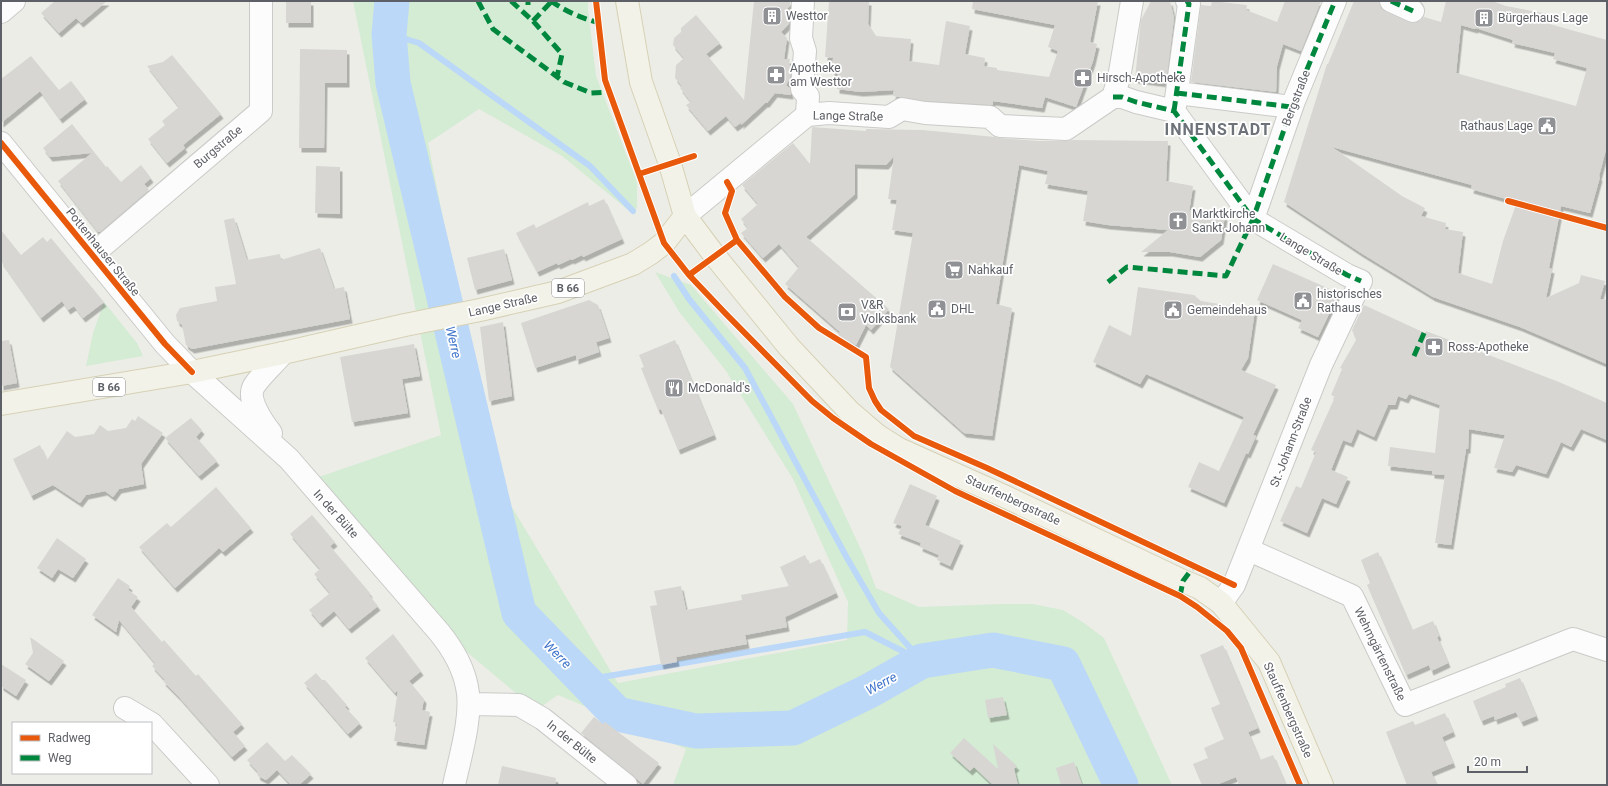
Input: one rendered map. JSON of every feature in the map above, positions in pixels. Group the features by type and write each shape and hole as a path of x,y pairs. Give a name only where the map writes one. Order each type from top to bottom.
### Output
{"main road":[{"path":"627,1 641,82 670,164 685,216"},
{"name":"Lange Straße","path":"1,404 192,372 558,292 633,264 656,249 685,216"},
{"name":"Stauffenbergstraße","path":"685,216 715,256 789,347 849,411 877,435 899,449 1006,497 1200,588 1221,603 1269,662 1322,785"}],"street":[{"path":"1,12 14,1"},
{"name":"Burgstraße","path":"92,255 261,111 261,1"},
{"path":"804,1 801,38 805,51 802,89 808,96 807,115"},
{"path":"1132,1 1119,78 1113,97 1122,97 1136,102 1177,96 1292,107"},
{"path":"1177,96 1189,4 1187,1"},
{"name":"Bergstraße","path":"1253,219 1292,107 1335,1"},
{"path":"1391,1 1413,11"},
{"name":"Lange Straße","path":"1177,96 1253,219 1347,275 1361,281"},
{"name":"Lange Straße","path":"685,216 807,115 829,113 889,117 902,109 925,113 990,117 1000,126 1066,129 1113,97"},
{"name":"Pottenhauser Straße","path":"1,143 165,344 192,372"},
{"name":"St.-Johann-Straße","path":"1221,603 1234,585 1321,365 1361,281"},
{"path":"283,353 253,387 252,399 259,417 289,459"},
{"name":"In der Bülte","path":"192,372 289,459 439,632 453,651 468,687 465,735 454,785"},
{"name":"Wehmgärtenstraße","path":"1249,550 1352,596 1405,705 1573,639 1607,650"},
{"name":"In der Bülte","path":"468,704 519,705 543,719 626,785"},
{"path":"125,708 149,722"},
{"path":"152,724 208,785"}],"green space":[{"path":"353,1 588,1 596,76 637,182 637,207 633,214 562,156 479,109 428,143 495,479 618,683 847,640 848,602 793,479 726,371 680,313 655,272 691,285 793,404 864,556 876,588 919,607 1033,604 1063,610 1084,623 1104,638 1172,785 673,785 686,749 558,695 536,710 455,642 313,479 441,435"},
{"path":"104,302 137,343 143,356 86,366 93,333"}],"building":[{"path":"55,1 107,1 81,23 76,18 59,33 41,13"},
{"path":"286,1 311,1 311,23 286,23"},
{"path":"754,1 790,1 790,6 786,10 790,13 789,24 781,32 787,38 784,59 790,59 790,78 786,85 790,89 791,95 775,93 767,103 765,103 741,125 742,122 735,127 726,116 708,131 686,105 691,102 680,88 682,86 675,78 676,65 684,58 673,45 674,38 681,32 681,28 696,15 720,43 706,54 744,100"},
{"path":"829,1 869,1 868,24 876,36 911,39 909,61 939,65 946,21 970,26 965,54 985,58 984,66 997,68 997,70 1049,77 1058,51 1048,47 1055,25 972,9 973,1 1098,1 1090,42 1097,44 1093,61 1076,107 1045,97 1042,108 993,101 993,105 926,101 893,96 894,90 861,92 837,89 838,73 832,72 833,58 825,57"},
{"path":"1151,1 1170,1 1174,18 1166,83 1135,79 1141,20"},
{"path":"1212,1 1247,5 1246,10 1277,22 1285,1 1321,1 1301,51 1283,44 1277,66 1276,92 1191,82 1201,5 1211,6"},
{"path":"1354,1 1379,1 1381,8 1386,12 1408,22 1414,23 1420,21 1424,17 1441,22 1446,1 1492,1 1506,6 1548,14 1546,23 1607,40 1607,146 1600,177 1590,213 1561,206 1549,268 1552,269 1546,298 1579,283 1581,275 1605,281 1600,299 1607,300 1607,364 1520,327 1433,297 1361,253 1284,202 1328,64","holes":["1461,25 1476,28 1513,40 1512,43 1555,53 1553,59 1587,68 1576,106 1456,73","1332,147 1472,185 1471,189 1517,202 1503,241 1492,284 1458,273 1463,232 1445,229 1446,223 1421,216 1425,208 1402,196"]},
{"path":"300,49 347,50 347,83 325,83 324,148 299,148"},
{"path":"172,55 221,114 183,145 185,148 167,163 148,139 165,125 162,121 179,107 147,66 163,62"},
{"path":"31,56 59,90 71,81 85,99 60,119 40,91 1,123 1,79"},
{"path":"72,124 106,167 107,166 121,182 141,165 151,178 144,184 149,190 100,232 98,232 58,181 92,153 50,157 43,148"},
{"path":"812,127 866,131 866,129 923,130 1039,141 1168,141 1166,181 1193,186 1189,212 1191,210 1225,216 1221,240 1200,257 1170,252 1141,252 1168,230 1108,225 1083,221 1088,191 1045,184 1048,171 1019,165 996,304 1012,308 992,436 964,433 890,367 913,233 892,230 897,200 888,199 894,156 886,165 855,164 855,194 806,237 889,309 871,330 866,325 856,345 838,336 840,332 785,284 799,267 779,244 763,258 741,233 748,228 741,219 758,204 742,185 793,143 810,164"},
{"path":"316,166 340,167 340,214 315,213"},
{"path":"604,199 622,239 583,257 582,255 558,265 557,263 537,272 516,233 534,224 536,228 588,202 589,206"},
{"path":"234,218 247,260 280,254 281,260 320,248 334,289 344,287 350,319 192,349 186,345 182,325 177,321 176,315 180,308 217,301 215,287 236,284 224,220"},
{"path":"1,230 21,255 43,237 47,242 51,238 104,302 83,318 74,306 68,310 62,301 41,318 1,261"},
{"path":"504,249 512,280 475,290 467,258"},
{"name":"historisches Rathaus","path":"1273,264 1339,293 1318,337 1298,328 1302,320 1257,300"},
{"path":"1138,287 1194,295 1201,301 1255,310 1248,358 1241,370 1276,385 1253,435 1256,436 1248,454 1246,453 1224,503 1188,487 1199,462 1219,471 1244,417 1146,374 1140,384 1093,362 1109,325 1131,336"},
{"path":"589,300 598,305 609,338 596,342 599,352 576,360 576,355 535,368 521,323"},
{"path":"1364,305 1425,333 1426,331 1559,382 1607,403 1607,440 1581,429 1571,447 1561,442 1546,474 1516,465 1512,472 1494,468 1505,435 1469,429 1468,449 1466,449 1451,545 1435,543 1445,475 1432,474 1432,471 1388,466 1390,447 1435,453 1440,405 1409,394 1406,399 1398,396 1395,405 1388,405 1374,437 1357,429 1351,443 1343,440 1331,470 1348,477 1336,504 1322,498 1307,533 1280,521 1296,486 1301,488 1316,452 1311,450 1335,397 1331,395 1342,369 1340,368 1356,340 1352,330"},
{"path":"503,322 512,396 489,401 480,327"},
{"path":"9,340 17,383 1,386 1,341"},
{"name":"McDonald's","path":"675,340 714,435 678,450 661,409 658,410 641,368 644,367 639,355"},
{"path":"414,344 420,376 402,379 408,413 352,422 340,357"},
{"path":"138,416 163,433 141,464 144,484 119,489 113,497 105,491 86,495 80,503 53,485 31,496 13,459 40,445 47,460 67,431 75,437 94,434 100,425 108,431 126,428 132,419 135,421"},
{"path":"191,418 202,430 196,437 217,461 199,476 165,438"},
{"path":"910,484 937,496 925,525 961,541 950,566 937,560 939,555 920,547 921,543 898,534 902,526 893,523"},
{"path":"216,487 251,528 223,552 219,548 175,588 139,547 167,523 171,527"},
{"path":"312,515 335,542 330,546 370,593 369,595 378,606 349,629 334,611 320,623 309,610 330,593 314,574 320,569 290,534"},
{"path":"57,538 86,559 73,578 58,569 52,578 37,568"},
{"path":"1378,552 1412,630 1433,621 1439,636 1437,637 1448,663 1431,671 1429,665 1406,675 1367,585 1370,583 1361,560"},
{"path":"805,555 809,564 820,559 836,593 785,617 787,627 745,635 747,644 676,657 677,662 661,665 650,606 657,605 654,591 681,586 686,610 742,600 741,595 789,586 780,567"},
{"path":"118,578 130,586 128,590 138,597 131,607 162,642 164,640 196,676 198,674 242,724 233,732 245,746 232,757 163,681 165,680 152,666 155,663 119,620 116,632 92,615"},
{"path":"393,634 421,671 409,681 424,699 422,710 430,712 424,745 394,741 397,723 393,722 398,690 395,693 365,658"},
{"path":"30,637 64,661 49,681 25,664 33,653"},
{"path":"1223,645 1258,728 1248,732 1260,760 1273,755 1286,785 1239,785 1236,777 1216,785 1202,785 1193,764 1208,758 1204,748 1224,739 1211,708 1220,704 1200,655"},
{"path":"1,664 26,680 16,696 1,686"},
{"path":"316,673 322,680 325,680 347,705 345,707 360,723 348,734 304,683"},
{"path":"1520,678 1536,716 1521,722 1516,712 1495,720 1494,716 1481,721 1473,701 1506,687 1505,684"},
{"path":"1003,697 1007,715 988,718 985,700"},
{"path":"1445,713 1453,732 1442,737 1453,763 1431,772 1437,785 1407,785 1386,732 1413,721 1415,725"},
{"path":"594,717 603,724 605,722 659,763 643,784 581,733"},
{"path":"964,738 998,769 993,744 1017,766 1014,769 1018,785 993,785 974,767 970,771 950,753"},
{"path":"267,742 285,761 292,755 311,774 299,785 291,785 277,770 266,780 258,776 257,771 247,760"},
{"path":"1074,762 1082,785 1061,785 1056,768"},
{"path":"502,766 556,778 555,785 498,785"}],"waterway":[{"name":"Werre","path":"392,1 389,34 393,83 519,613 617,714 696,731 793,728 869,691 922,661 993,650 1063,664 1121,785"},
{"path":"389,34 419,43 590,166 633,211"},
{"path":"674,276 689,299 745,368 847,558 879,613 922,661"},
{"path":"585,680 865,632 918,659"}],"marked path":[{"path":"478,1 493,29 564,82 591,93 609,92"},
{"path":"511,1 533,21 562,54 557,77"},
{"path":"551,1 574,14 600,23"},
{"path":"533,21 552,1"},
{"path":"1174,111 1189,4 1187,1"},
{"path":"1108,282 1127,267 1226,276 1253,219 1294,101 1335,1"},
{"path":"1391,1 1413,11"},
{"path":"1177,93 1292,107"},
{"path":"1113,97 1122,97 1174,111 1253,219 1347,275 1361,281"},
{"path":"1414,356 1425,331"},
{"path":"1180,596 1183,581 1194,566"}],"cycle path":[{"path":"596,1 605,80 664,243 689,275 812,401 833,418 871,444 955,491 1180,596 1197,607 1227,631 1241,648 1300,785"},
{"path":"1,143 165,344 192,372"},
{"path":"639,174 694,156"},
{"path":"727,182 732,191 725,213 737,240 785,297 819,328 866,357 869,388 881,410 914,436 987,468 1234,585"},
{"path":"1508,201 1607,228"},
{"path":"689,275 737,240"}],"place":[{"name":"Westtor","path":"772,16"},
{"name":"Bürgerhaus Lage","path":"1484,18"},
{"name":"Apotheke am Westtor","path":"776,75"},
{"name":"Hirsch-Apotheke","path":"1083,78"},
{"name":"Rathaus Lage","path":"1547,126"},
{"name":"Marktkirche Sankt Johann","path":"1178,221"},
{"name":"Nahkauf","path":"954,270"},
{"name":"historisches Rathaus","path":"1303,301"},
{"name":"DHL","path":"937,309"},
{"name":"Gemeindehaus","path":"1173,310"},
{"name":"V&R Volksbank","path":"847,312"},
{"name":"Ross-Apotheke","path":"1434,347"},
{"name":"McDonald's","path":"674,388"}],"district":[{"name":"INNENSTADT","path":"1218,129"}]}
